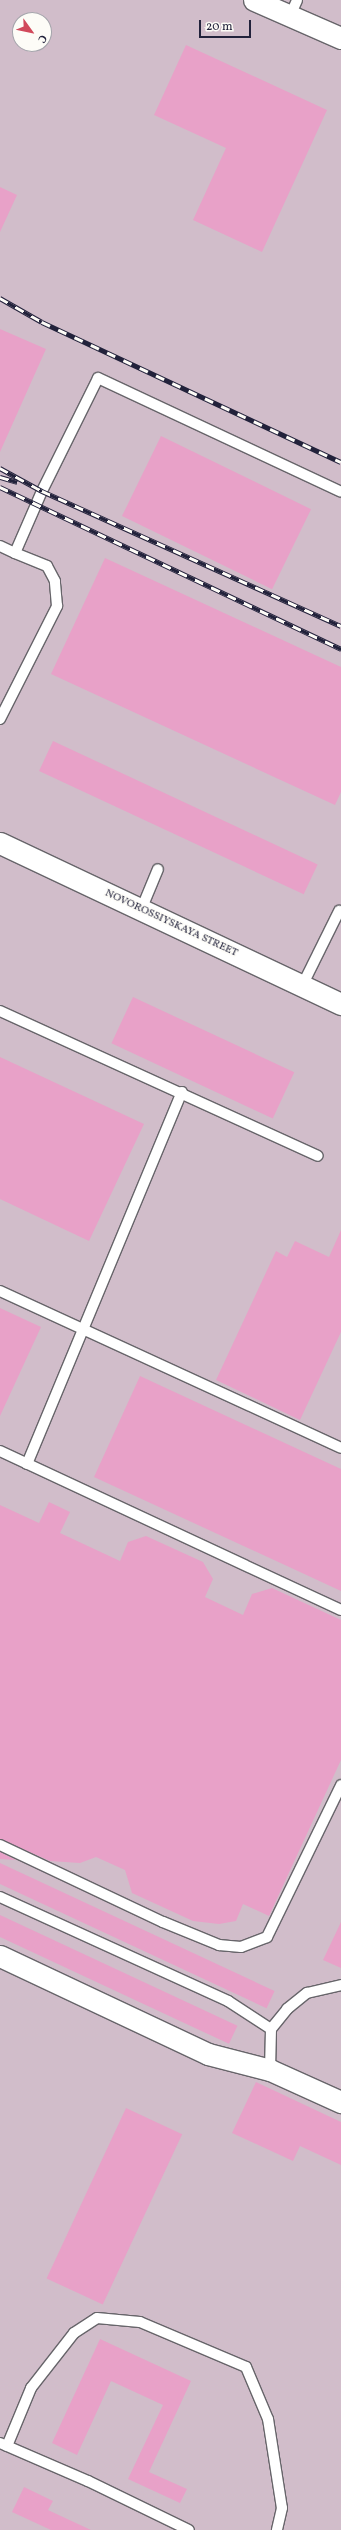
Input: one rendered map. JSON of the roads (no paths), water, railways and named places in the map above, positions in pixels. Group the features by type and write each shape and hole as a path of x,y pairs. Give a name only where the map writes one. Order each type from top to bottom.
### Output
{"street":[{"path":"254,0 293,8 341,38"},
{"name":"NOVOROSSIYSKAYA STREET","path":"0,843 341,1004"},
{"path":"0,1956 208,2054 270,2070 341,2102"}],"lane":[{"path":"15,553 42,491 98,378 341,492"},
{"path":"0,546 47,566 55,580 57,606 0,719"},
{"path":"141,910 158,869"},
{"path":"302,986 339,911"},
{"path":"0,1012 182,1092 318,1156"},
{"path":"27,1464 182,1092"},
{"path":"0,1291 341,1448"},
{"path":"0,1451 341,1610"},
{"path":"0,1845 163,1922 219,1945 241,1947 267,1937 341,1785"},
{"path":"0,1897 228,2001 271,2029"},
{"path":"270,2070 271,2029 287,2009 307,1992 336,1986 341,1991"},
{"path":"189,2530 4,2445 31,2388 74,2333 97,2318 140,2322 246,2367 268,2419 282,2508 277,2530"}],"railway":[{"path":"0,298 42,322 341,462"},
{"path":"0,468 42,491 341,626"},
{"path":"0,477 17,482"},
{"path":"0,487 341,649"}]}
